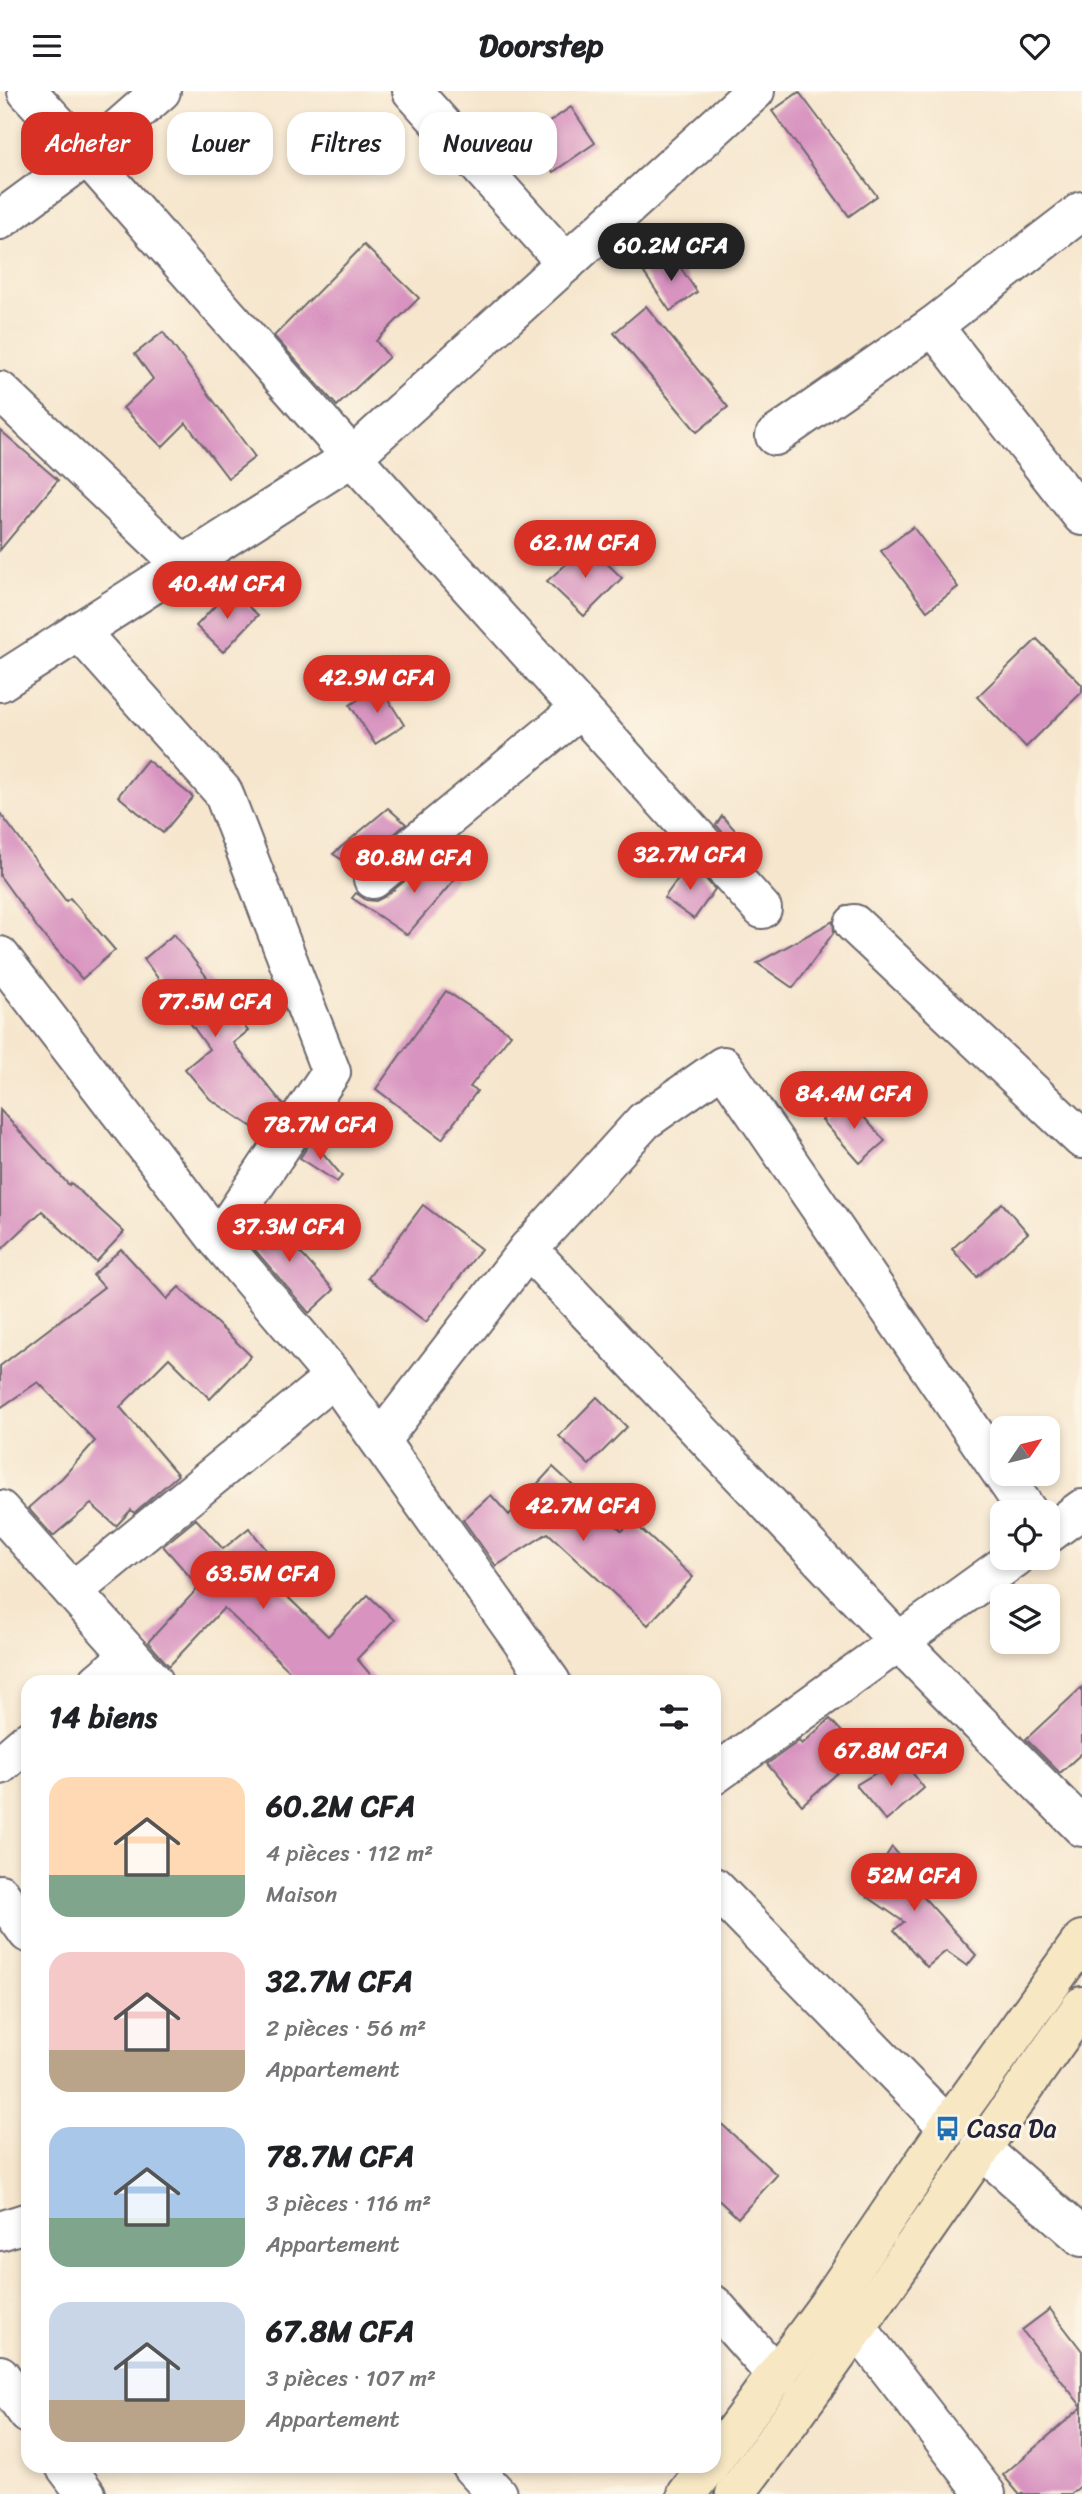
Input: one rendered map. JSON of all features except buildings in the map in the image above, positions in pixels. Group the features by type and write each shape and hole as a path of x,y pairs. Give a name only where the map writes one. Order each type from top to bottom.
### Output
{"main road":[{"path":"721,2450 777,2376 948,2127 1082,1940"},
{"path":"735,2494 858,2329 980,2148 1082,2006"},
{"path":"687,2494 704,2473"}],"street":[{"path":"27,91 46,112"},
{"path":"137,112 161,91"},
{"path":"412,91 566,263"},
{"path":"0,683 352,457 755,91"},
{"path":"0,220 61,175"},
{"path":"104,175 352,457 762,909"},
{"path":"775,436 933,326 1082,211"},
{"path":"933,326 1082,516"},
{"path":"0,391 183,565"},
{"path":"79,631 223,792 331,1072 218,1240"},
{"path":"373,879 580,709"},
{"path":"854,924 1082,1139"},
{"path":"0,956 218,1240 334,1377 546,1675"},
{"path":"380,1441 528,1249 644,1121 723,1066 1020,1500"},
{"path":"528,1249 899,1642 1082,1827"},
{"path":"73,1591 334,1377"},
{"path":"0,1510 142,1668 120,1675"},
{"path":"1060,1526 1082,1510"},
{"path":"721,1770 998,1570"},
{"path":"0,1765 21,1747"},
{"path":"0,1894 21,1923"},
{"path":"721,1894 948,2127"},
{"path":"980,2148 1082,2237"},
{"path":"0,2231 21,2224"},
{"path":"721,2313 777,2376"},
{"path":"858,2329 986,2494"},
{"path":"0,2375 21,2404"},
{"path":"70,2473 86,2494"},
{"path":"478,2473 497,2494"}],"place":[{"name":"Casa Da","path":"947,2128"}]}
